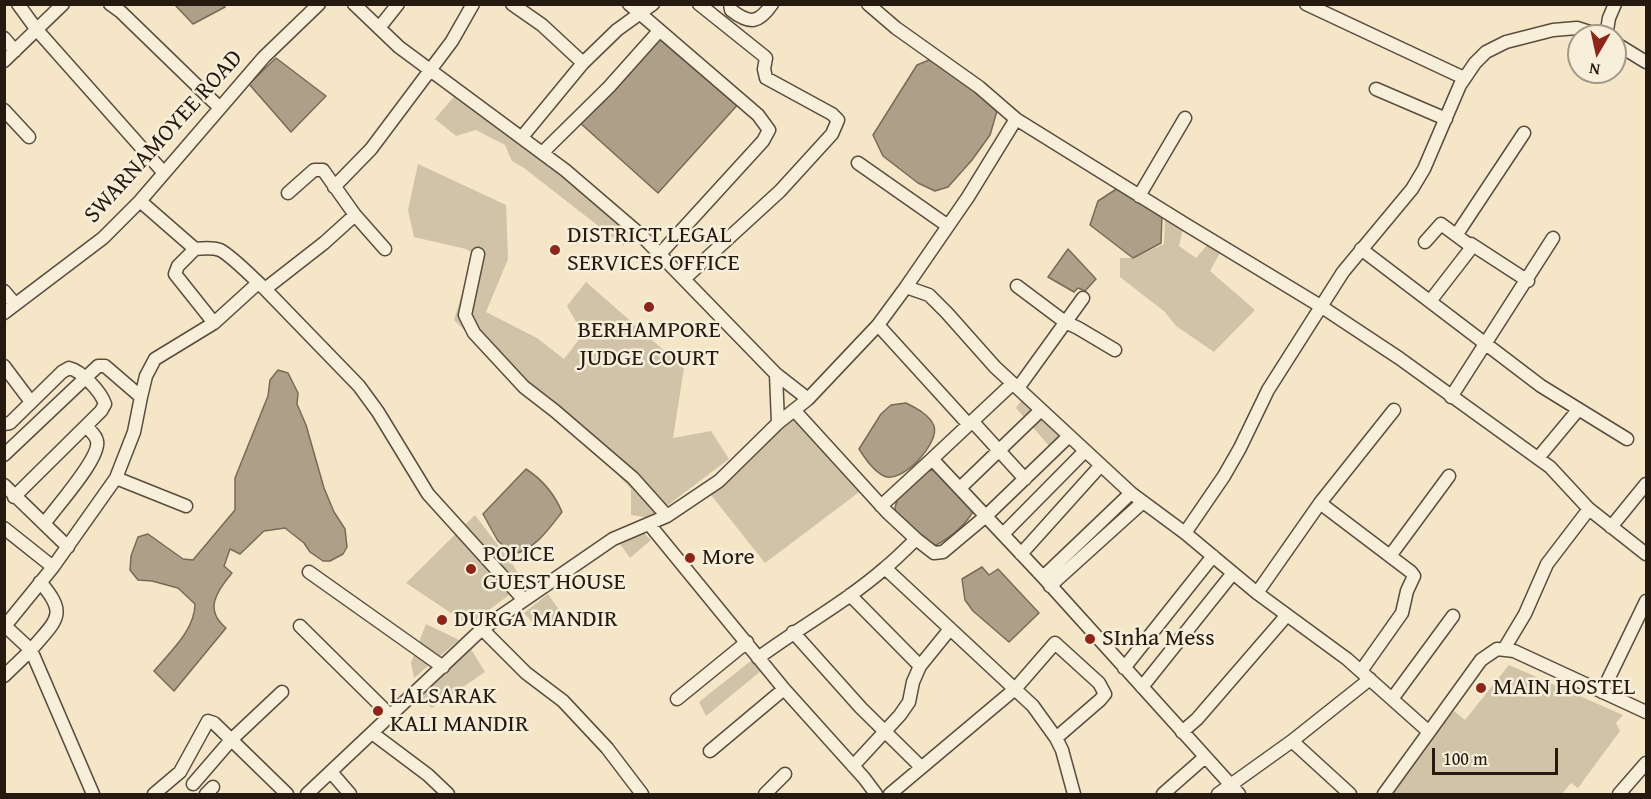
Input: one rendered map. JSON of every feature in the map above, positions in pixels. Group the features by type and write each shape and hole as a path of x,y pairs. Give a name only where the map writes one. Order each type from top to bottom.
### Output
{"street":[{"path":"18,4 37,30 164,172"},
{"path":"4,61 63,4"},
{"path":"110,4 122,12 220,108"},
{"name":"SWARNAMOYEE ROAD","path":"4,313 103,238 140,201 264,57 320,4"},
{"path":"354,4 399,47 522,137 642,236 776,374 808,399"},
{"path":"379,28 398,4"},
{"path":"334,187 371,149 452,41 473,4"},
{"path":"512,4 542,25 583,63"},
{"path":"629,4 758,115 769,130 764,141 659,255"},
{"path":"522,137 583,63 617,30 653,4"},
{"path":"684,279 780,191 832,134 838,120 835,116 766,78 764,69 766,58 699,4"},
{"path":"730,4 734,13 756,20 761,18 772,4"},
{"path":"868,4 896,28 979,87 1017,119 1322,307 1399,358 1538,458 1558,475 1589,509 1647,554"},
{"path":"1306,4 1464,78"},
{"path":"1608,24 1615,4"},
{"path":"1185,533 1224,476 1268,390 1343,272 1412,189 1464,78 1486,52 1506,42 1567,28"},
{"path":"542,153 609,87 658,30"},
{"path":"4,38 15,51"},
{"path":"1627,50 1647,62"},
{"path":"1376,89 1446,119"},
{"path":"4,110 29,137"},
{"path":"1139,196 1185,118"},
{"path":"307,795 482,629 613,539 667,516 719,481 778,423 808,399 878,325 948,226 1017,119"},
{"path":"1457,234 1524,133"},
{"path":"858,163 948,226"},
{"path":"288,194 317,169 323,170 355,215 385,249"},
{"path":"140,201 195,249"},
{"path":"93,795 31,650 5,626 68,547 116,478 134,432 146,376 155,359 214,324 262,286 324,243 355,215"},
{"path":"1425,242 1441,225 1528,281"},
{"path":"1451,397 1528,281 1553,238"},
{"path":"1431,300 1470,252 1471,244"},
{"path":"214,324 175,274 178,266 195,249 219,250 262,286 359,386 378,411 428,494 524,600"},
{"path":"1361,249 1528,376 1578,410 1627,439"},
{"path":"478,254 465,315 474,333 524,387 633,478 667,516"},
{"path":"916,273 928,295 1015,386 1131,493 1365,675 1430,732"},
{"path":"1017,286 1065,322 1095,337 1114,350"},
{"path":"906,287 928,295"},
{"path":"4,291 15,304"},
{"path":"881,506 1015,386 1083,298"},
{"path":"878,325 1025,479"},
{"path":"4,366 31,402"},
{"path":"4,455 98,366 105,366 141,397"},
{"path":"4,424 10,423 66,369 75,370 84,378 101,396 105,404 101,411 14,496"},
{"path":"776,374 778,423"},
{"path":"794,410 881,506 916,539 938,553 986,516 1069,436"},
{"path":"960,488 1041,410"},
{"path":"1257,593 1320,503 1394,410"},
{"path":"1538,458 1578,410"},
{"path":"44,524 91,465 97,451 98,443 95,436 86,426"},
{"path":"1003,534 1085,451"},
{"path":"932,459 1235,790"},
{"path":"1021,554 1101,465"},
{"path":"1390,556 1449,476"},
{"path":"116,478 186,506"},
{"path":"1611,527 1647,484"},
{"path":"4,485 68,547"},
{"path":"1046,581 1131,493"},
{"path":"1046,581 1143,502"},
{"path":"1218,795 1235,790 1365,675 1399,618 1407,591 1414,579 1412,572 1320,503"},
{"path":"1504,649 1525,614 1547,564 1589,509"},
{"path":"649,524 784,689 853,766 874,794"},
{"path":"4,528 53,567"},
{"path":"759,658 793,632 850,595 885,568 916,539"},
{"path":"1124,668 1213,556"},
{"path":"885,568 1034,706 1062,750 1074,795"},
{"path":"309,572 442,667"},
{"path":"1142,687 1233,573"},
{"path":"4,676 50,628 57,611 53,597 40,582"},
{"path":"850,595 920,666"},
{"path":"1602,692 1647,601"},
{"path":"1182,732 1197,719 1287,615"},
{"path":"1392,699 1453,616"},
{"path":"300,626 391,716"},
{"path":"482,629 526,673 563,701 607,748 642,795"},
{"path":"853,766 907,705 920,666 951,629"},
{"path":"793,632 861,708 921,767"},
{"path":"677,699 747,642"},
{"path":"890,795 1015,689 1055,643 1099,683 1104,691 1103,698 1056,738"},
{"path":"1384,795 1480,660 1497,649 1514,651 1647,712"},
{"path":"710,750 784,689"},
{"path":"193,784 231,740 282,692"},
{"path":"154,795 180,772 208,721 214,723 287,795"},
{"path":"372,733 428,775 448,795"},
{"path":"1292,741 1350,795"},
{"path":"1163,795 1205,757"},
{"path":"1619,795 1647,763"},
{"path":"331,772 350,795"},
{"path":"765,795 785,774"}],"shaded area":[{"path":"175,5 223,5 225,7 193,24"},
{"path":"657,31 741,101 658,193 579,122"},
{"path":"276,58 326,96 291,132 249,84"},
{"path":"929,60 942,63 985,94 997,111 990,135 972,160 948,187 935,191 918,183 883,156 873,135 917,65"},
{"path":"457,93 562,173 624,229 624,246 512,161 505,145 476,130 456,136 435,119"},
{"path":"418,164 506,205 508,259 486,312 537,338 564,359 583,334 567,306 586,282 684,368 673,438 711,431 729,459 651,518 631,515 631,489 588,443 535,400 454,320 474,254 466,249 414,237 408,210"},
{"path":"1118,188 1162,214 1161,243 1133,258 1090,225 1098,201"},
{"path":"1165,217 1183,228 1179,246 1196,258 1209,243 1221,251 1210,271 1255,310 1214,352 1176,326 1165,312 1120,277 1120,258 1133,258 1164,244"},
{"path":"1068,249 1096,279 1085,291 1078,288 1074,292 1048,277"},
{"path":"278,370 288,373 298,393 297,404 306,425 324,488 334,512 345,529 347,547 343,554 330,561 323,561 285,528 264,531 240,554 230,549 224,566 232,573 217,594 214,608 219,621 226,628 174,691 154,671 186,632 194,614 195,604 178,588 138,580 130,570 131,556 138,537 148,534 183,559 193,560 235,510 235,478 268,396 270,380"},
{"path":"1022,399 1064,435 1050,447 1016,408"},
{"path":"906,403 929,418 934,426 934,433 925,452 909,469 891,477 884,476 873,468 859,449 881,414 891,405"},
{"path":"796,417 862,490 765,563 711,495 771,433"},
{"path":"526,469 547,488 562,512 535,543 514,554 498,541 483,514"},
{"path":"941,469 974,510 954,533 929,549 896,518 895,508 898,496 927,471"},
{"path":"475,515 513,565 524,584 469,625 406,583"},
{"path":"638,527 651,540 630,558 618,541"},
{"path":"982,567 989,575 998,569 1039,613 1009,642 973,611 965,600 962,579"},
{"path":"548,594 562,614 546,628 538,619 533,623 524,613"},
{"path":"426,624 459,640 414,678 411,663"},
{"path":"469,646 485,672 432,708 419,697"},
{"path":"752,660 761,671 706,716 699,702"},
{"path":"1509,665 1623,715 1616,723 1620,731 1578,788 1571,783 1562,794 1389,794 1454,711 1465,720"}],"place":[{"name":"DISTRICT LEGAL SERVICES OFFICE","path":"555,250"},
{"name":"BERHAMPORE JUDGE COURT","path":"649,307"},
{"name":"More","path":"690,558"},
{"name":"POLICE GUEST HOUSE","path":"471,569"},
{"name":"DURGA MANDIR","path":"442,620"},
{"name":"SInha Mess","path":"1090,639"},
{"name":"MAIN HOSTEL","path":"1481,688"},
{"name":"LALSARAK KALI MANDIR","path":"378,711"}]}
